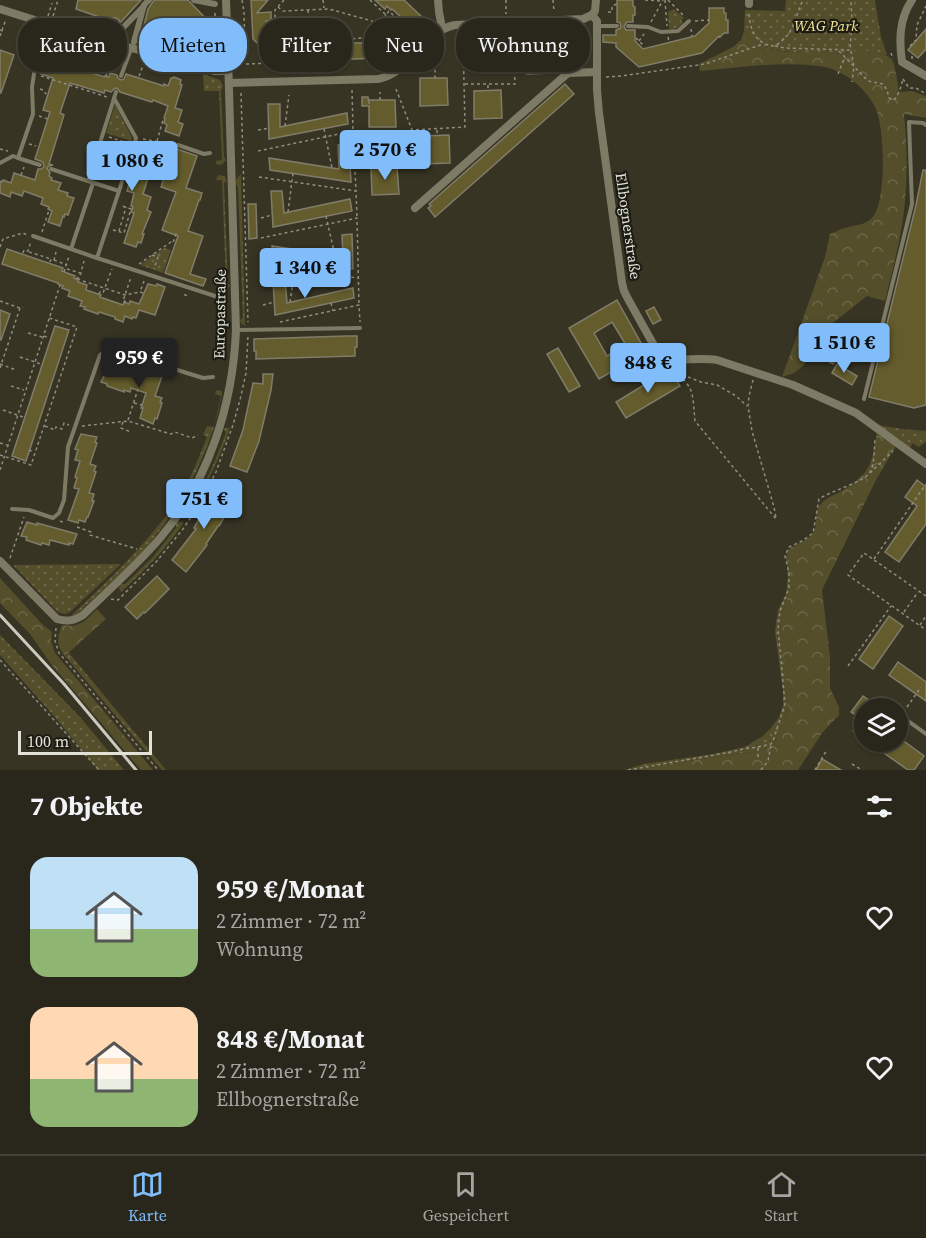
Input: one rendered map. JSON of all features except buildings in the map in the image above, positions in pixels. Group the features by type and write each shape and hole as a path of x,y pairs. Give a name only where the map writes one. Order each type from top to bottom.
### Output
{"street":[{"path":"194,0 215,4"},
{"name":"Europastraße","path":"225,0 226,18"},
{"path":"438,0 440,18"},
{"path":"444,28 455,25 583,19 595,11 596,0"},
{"path":"912,0 902,25 900,45 902,62 926,76"},
{"path":"132,45 146,3"},
{"path":"127,23 146,3"},
{"path":"0,9 41,18"},
{"name":"Ellbognerstraße","path":"592,15 597,21 599,113 622,283 628,299 661,358 707,358 793,385 856,413 926,464"},
{"path":"127,44 139,47"},
{"name":"Europastraße","path":"54,616 64,621 72,621 83,615 161,537 180,512 197,482 209,456 225,409 235,354 236,330 228,72"},
{"path":"229,83 378,79 396,72"},
{"path":"415,208 568,73 597,75"},
{"path":"4,562 54,616"}],"lane":[{"path":"628,26 648,27 668,32 678,31 689,21"},
{"path":"597,26 617,26"},
{"path":"121,76 132,45"},
{"path":"18,158 33,114 34,74"},
{"path":"72,249 117,92"},
{"path":"114,99 136,138 131,158"},
{"path":"864,399 912,204 909,122 926,125"},
{"path":"178,145 204,154 210,153"},
{"path":"0,163 13,156 40,165"},
{"path":"51,169 118,191"},
{"path":"97,258 125,172"},
{"path":"33,237 215,296"},
{"path":"236,330 360,328"},
{"path":"12,509 26,510 52,518 59,513 64,500 68,447 100,355 106,350 110,349 203,378 213,377"},
{"path":"908,721 926,734"}],"path":[{"path":"51,18 58,0"},
{"path":"242,0 244,18"},
{"path":"276,18 275,10 284,0"},
{"path":"323,0 324,9"},
{"path":"370,0 386,15"},
{"path":"506,0 506,16"},
{"path":"553,0 554,15"},
{"path":"645,0 665,0 689,21 693,36"},
{"path":"639,41 665,0"},
{"path":"665,0 669,42"},
{"path":"775,46 790,33 803,0"},
{"path":"851,0 850,50 854,67 852,82"},
{"path":"749,2 750,25 756,39 762,44 785,48 850,50"},
{"path":"50,18 52,3"},
{"path":"215,4 215,18"},
{"path":"608,12 612,12 612,6 617,4"},
{"path":"907,50 916,40 917,25 926,6"},
{"path":"278,7 283,11 329,9 364,19"},
{"path":"308,10 309,18"},
{"path":"383,18 389,11 396,18"},
{"path":"0,36 6,18"},
{"path":"689,21 709,20"},
{"path":"1,30 6,32"},
{"path":"636,38 643,45"},
{"path":"597,75 621,76 705,64 762,44"},
{"path":"838,50 868,81 883,84 889,98 894,100 903,79 909,88 916,88 926,94"},
{"path":"908,57 912,60 912,54"},
{"path":"838,74 845,58"},
{"path":"106,76 107,72"},
{"path":"139,76 141,72"},
{"path":"288,72 288,76"},
{"path":"306,72 306,76"},
{"path":"435,72 435,78"},
{"path":"412,130 465,127 464,72"},
{"path":"464,84 515,84 514,72"},
{"path":"34,74 114,99"},
{"path":"352,80 360,328"},
{"path":"488,84 488,91"},
{"path":"32,87 43,90 46,94"},
{"path":"241,89 248,330 248,360 245,376"},
{"path":"354,148 412,147 412,130 396,89"},
{"path":"380,92 380,100"},
{"path":"285,126 289,95"},
{"path":"33,114 48,119"},
{"path":"156,141 163,120 165,121"},
{"path":"258,130 269,128"},
{"path":"324,129 333,168"},
{"path":"437,129 437,136"},
{"path":"258,151 353,131"},
{"path":"103,135 134,146"},
{"path":"136,138 178,145"},
{"path":"115,146 117,140"},
{"path":"385,147 386,166"},
{"path":"21,175 26,160"},
{"path":"350,170 355,170"},
{"path":"288,212 293,173"},
{"path":"259,177 356,191"},
{"path":"107,228 124,233 132,209 114,204"},
{"path":"118,231 126,207"},
{"path":"40,239 50,210"},
{"path":"261,218 272,214"},
{"path":"326,216 335,256"},
{"path":"261,238 357,218"},
{"path":"125,303 123,301 132,269 171,242 173,243 177,231"},
{"path":"0,247 3,239 23,234 33,237 28,251"},
{"path":"51,260 59,245"},
{"path":"64,272 72,249"},
{"path":"24,253 24,250 67,264"},
{"path":"87,254 77,278 80,280 125,294 142,292 146,274"},
{"path":"152,255 158,257 152,276"},
{"path":"353,257 358,257"},
{"path":"291,302 296,261"},
{"path":"99,294 103,293 114,263"},
{"path":"262,265 359,278"},
{"path":"65,268 80,274"},
{"path":"0,470 60,285"},
{"path":"0,301 21,307 0,366 16,370"},
{"path":"263,305 274,302"},
{"path":"331,303 333,311"},
{"path":"276,323 359,305"},
{"path":"0,455 31,465 77,327 49,318"},
{"path":"65,329 67,324"},
{"path":"28,333 50,338"},
{"path":"66,341 71,343"},
{"path":"121,371 126,354"},
{"path":"20,357 41,364"},
{"path":"748,406 717,385 700,382 680,374 690,388 695,421 776,519 752,431 748,406 756,372"},
{"path":"11,386 32,390"},
{"path":"128,421 138,388"},
{"path":"47,398 52,400"},
{"path":"134,402 142,405"},
{"path":"3,410 23,417"},
{"path":"123,421 121,428 131,432"},
{"path":"44,426 55,430 56,427 62,429 64,423 75,427 128,421 171,434 175,432 192,438 198,435"},
{"path":"869,473 873,465 876,429"},
{"path":"9,441 14,443"},
{"path":"0,443 7,445"},
{"path":"760,770 768,761 771,744 785,704 777,629 780,611 789,588 789,573 785,556 789,547 813,533 819,499 861,479 899,445"},
{"path":"29,450 35,452"},
{"path":"873,559 926,484"},
{"path":"4,562 26,510"},
{"path":"60,521 65,523"},
{"path":"77,527 91,532 90,535 137,549 144,555"},
{"path":"925,594 864,553 848,576 926,630"},
{"path":"903,614 919,591"},
{"path":"848,666 891,606"},
{"path":"54,616 55,640 59,653 158,770"},
{"path":"919,625 926,616"},
{"path":"0,660 99,770"},
{"path":"908,706 921,687"},
{"path":"628,770 771,744"},
{"path":"758,747 758,757"},
{"path":"815,770 825,753 829,751"},
{"path":"852,764 862,770"}],"green space":[{"name":"WAG Park","path":"786,0 875,0 881,37 887,55 865,51 834,53 774,50 762,46 744,31 745,10 785,11"},
{"path":"674,9 684,18 681,20 683,23 671,29 668,12"},
{"path":"744,31 761,45 779,51 845,53 862,51 885,55 892,60 899,92 911,91 926,96 926,118 904,114 907,160 905,206 885,301 867,296 820,333 804,365 794,373 782,377 825,257 830,234 866,223 877,210 883,164 881,130 875,107 867,94 851,79 829,68 782,64 700,71 699,64 733,47 741,40"},
{"path":"203,74 220,80 223,86 221,90 226,160 221,165 216,164 216,161 222,160 219,91 204,91"},
{"path":"115,104 132,138 131,141 106,133"},
{"path":"241,174 245,326 240,320 243,317 238,187 236,184"},
{"path":"218,175 224,176 227,181 224,183 228,283 230,286 225,290 219,286 226,284 222,180 216,180"},
{"path":"164,248 171,250 163,273 140,265"},
{"path":"218,390 222,394 215,422 221,396 215,394"},
{"path":"877,425 926,431 926,442 919,447 913,443 909,449"},
{"path":"207,426 214,427 193,478 170,517 142,552 118,576 78,613 71,616 156,529 180,496 195,467 207,437 203,435"},
{"path":"226,428 230,428 217,460 191,511 190,503 194,502 211,470"},
{"path":"877,432 896,446 876,480 822,590 830,657 830,688 839,707 839,715 822,733 798,770 635,770 759,751 773,746 789,706 780,622 789,589 788,550 812,534 817,511 822,503 864,474 871,461"},
{"path":"179,522 184,522 170,541 121,592 119,588 121,584 125,584 152,558"},
{"path":"788,550 789,589 780,622 789,706 773,746 759,751 624,770 644,764 745,747 771,728 783,706 775,631 778,610 786,594"},
{"path":"121,564 70,612 65,614 58,612 13,565"},
{"path":"0,578 52,632 51,641 55,653 153,770 141,770 51,664 30,634 0,603"},
{"path":"97,609 106,619 65,656 58,641 62,625 82,623"},
{"path":"0,635 81,718 124,770 98,770 0,655"},
{"path":"69,653 166,770 162,770 65,656"}],"railway":[{"path":"0,615 64,684 136,770"}]}
